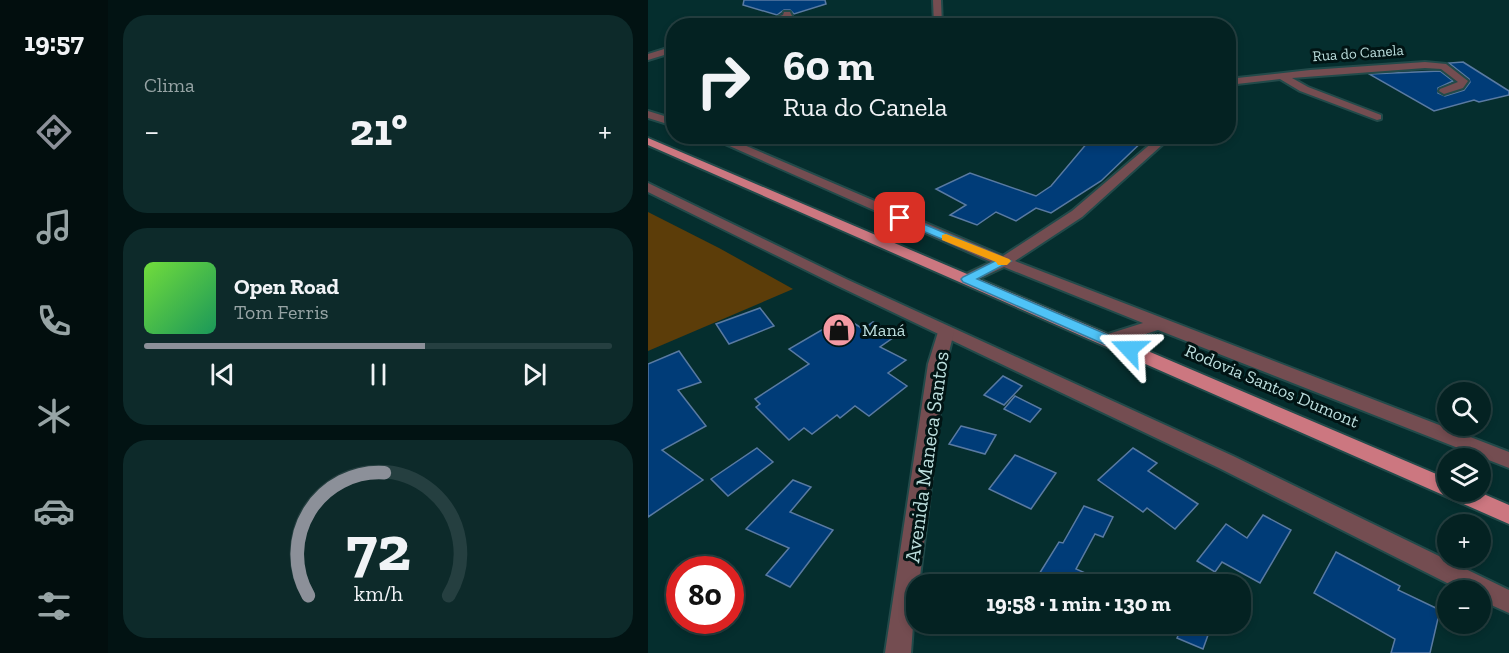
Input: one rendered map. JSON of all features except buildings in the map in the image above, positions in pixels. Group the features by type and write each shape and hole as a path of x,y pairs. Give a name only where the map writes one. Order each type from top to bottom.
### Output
{"highway":[{"name":"Rodovia Santos Dumont","path":"648,141 1437,483"},
{"path":"1480,502 1509,515"}],"street":[{"path":"937,0 938,18"},
{"path":"782,18 788,16 787,14"},
{"path":"648,57 666,51"},
{"name":"Rua do Canela","path":"1236,81 1443,66 1463,81 1460,86 1444,91"},
{"path":"1282,76 1304,88 1377,117"},
{"path":"648,114 666,120"},
{"path":"730,144 962,245 1509,460"},
{"path":"967,279 1005,261 1077,213 1158,144"},
{"path":"648,187 946,332 1226,462 1509,602"},
{"path":"1108,340 1159,324"},
{"name":"Avenida Maneca Santos","path":"898,653 937,364 946,332"},
{"path":"1474,445 1509,446"}],"shaded area":[{"path":"648,212 719,248 793,289 648,351"}],"slow traffic":[{"path":"946,238 1005,261 1002,262"}],"place":[{"name":"Maná","path":"839,330"}],"route":[{"path":"900,218 1005,261 967,279 1129,349"}]}
